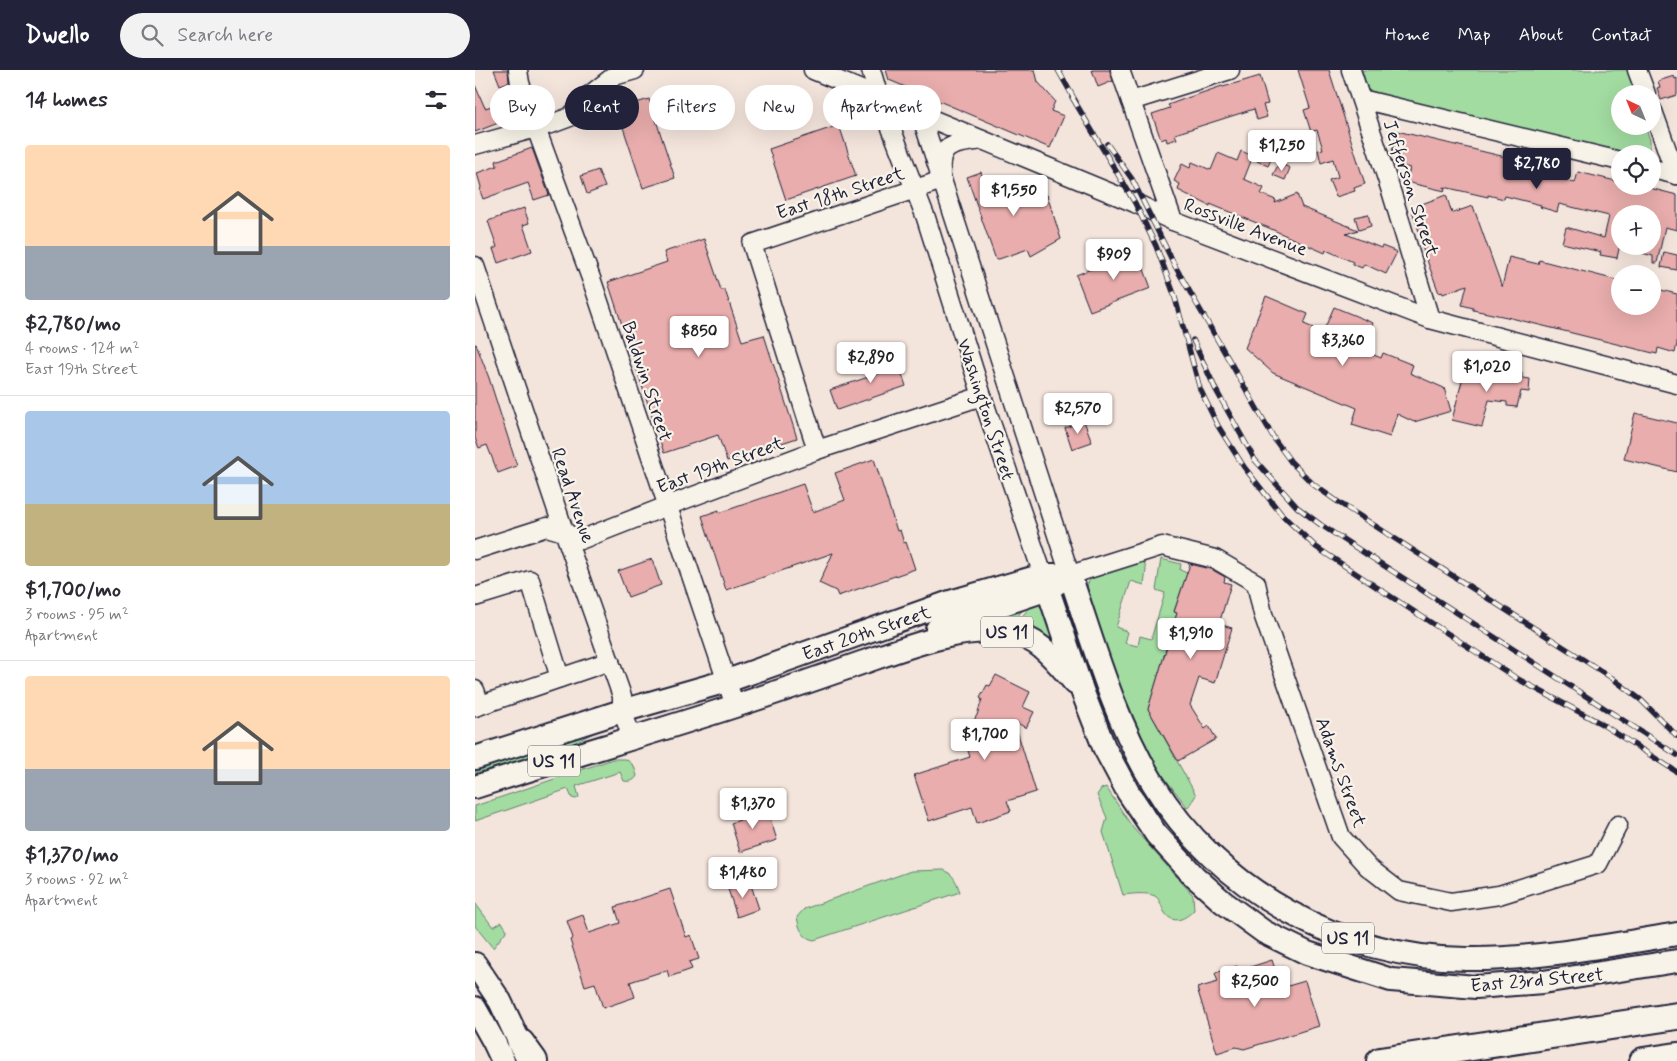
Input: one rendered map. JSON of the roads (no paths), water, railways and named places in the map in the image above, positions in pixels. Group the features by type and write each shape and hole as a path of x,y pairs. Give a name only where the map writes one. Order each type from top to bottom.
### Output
{"highway":[{"path":"1450,1061 1677,1016"},
{"path":"1381,1061 1633,1024"},
{"path":"1643,1061 1677,1056"}],"main road":[{"name":"East 20th Street","path":"475,758 622,711 727,681 949,602 1070,575"},
{"name":"Washington Street","path":"1070,575 1113,702 1132,743"},
{"name":"Washington Street","path":"1045,582 1083,693 1104,747"},
{"path":"908,647 934,631 1045,582"},
{"name":"US 11","path":"908,647 987,630 1010,632 1030,639 1047,650 1083,693"},
{"name":"East 20th Street","path":"475,787 735,706 908,647"},
{"name":"East 23rd Street","path":"1132,743 1153,784 1181,822 1211,855 1243,882 1279,907 1319,927 1367,945 1410,955 1466,960 1528,956 1677,934"},
{"name":"East 23rd Street","path":"1104,747 1128,792 1156,834 1194,876 1223,902 1264,932 1307,953 1391,980 1476,987 1543,982 1677,961"},
{"path":"475,964 500,1001 528,1055"},
{"path":"475,1008 503,1061"}],"street":[{"name":"Baldwin Street","path":"518,70 521,85"},
{"path":"555,122 570,117 591,94 614,76 635,70"},
{"name":"Rossville Avenue","path":"813,70 850,85"},
{"name":"Washington Street","path":"871,70 875,85"},
{"path":"1120,70 1173,221"},
{"path":"1131,101 1230,70"},
{"name":"Jefferson Street","path":"1351,70 1430,319"},
{"path":"1637,70 1643,85"},
{"path":"1361,99 1611,159"},
{"name":"Rossville Avenue","path":"941,123 1135,203 1173,221 1430,319 1677,384"},
{"path":"475,145 529,130"},
{"name":"Baldwin Street","path":"537,130 592,281 735,706"},
{"name":"Washington Street","path":"892,130 926,218 982,396 1045,582"},
{"name":"Washington Street","path":"926,130 1070,575"},
{"path":"1661,133 1676,175"},
{"path":"942,180 940,161 942,153 952,146 982,140"},
{"path":"1661,171 1676,175"},
{"name":"East 18th Street","path":"817,450 752,244 942,180"},
{"name":"Read Avenue","path":"475,266 564,532 622,696 622,711 632,737"},
{"name":"East 19th Street","path":"475,550 547,527 564,532 580,540 817,450 982,396"},
{"name":"East 20th Street","path":"1070,575 1163,546 1215,559 1256,584"},
{"path":"475,597 530,580 560,678"},
{"name":"Adams Street","path":"1256,584 1263,614 1341,837 1368,867 1399,891 1451,902 1499,895 1598,864 1618,825"},
{"path":"477,701 560,678 610,661"}],"railway":[{"path":"1058,70 1076,102"},
{"path":"1072,97 1135,203 1156,246 1174,294 1200,389 1218,426 1244,467 1282,515 1316,547 1516,678 1600,723 1677,772"},
{"path":"1107,144 1132,179 1175,266 1275,440 1291,462 1314,485 1341,504 1612,678 1641,700 1677,736"},
{"path":"1193,340 1216,390 1255,460 1297,507 1321,525 1677,755"}]}
